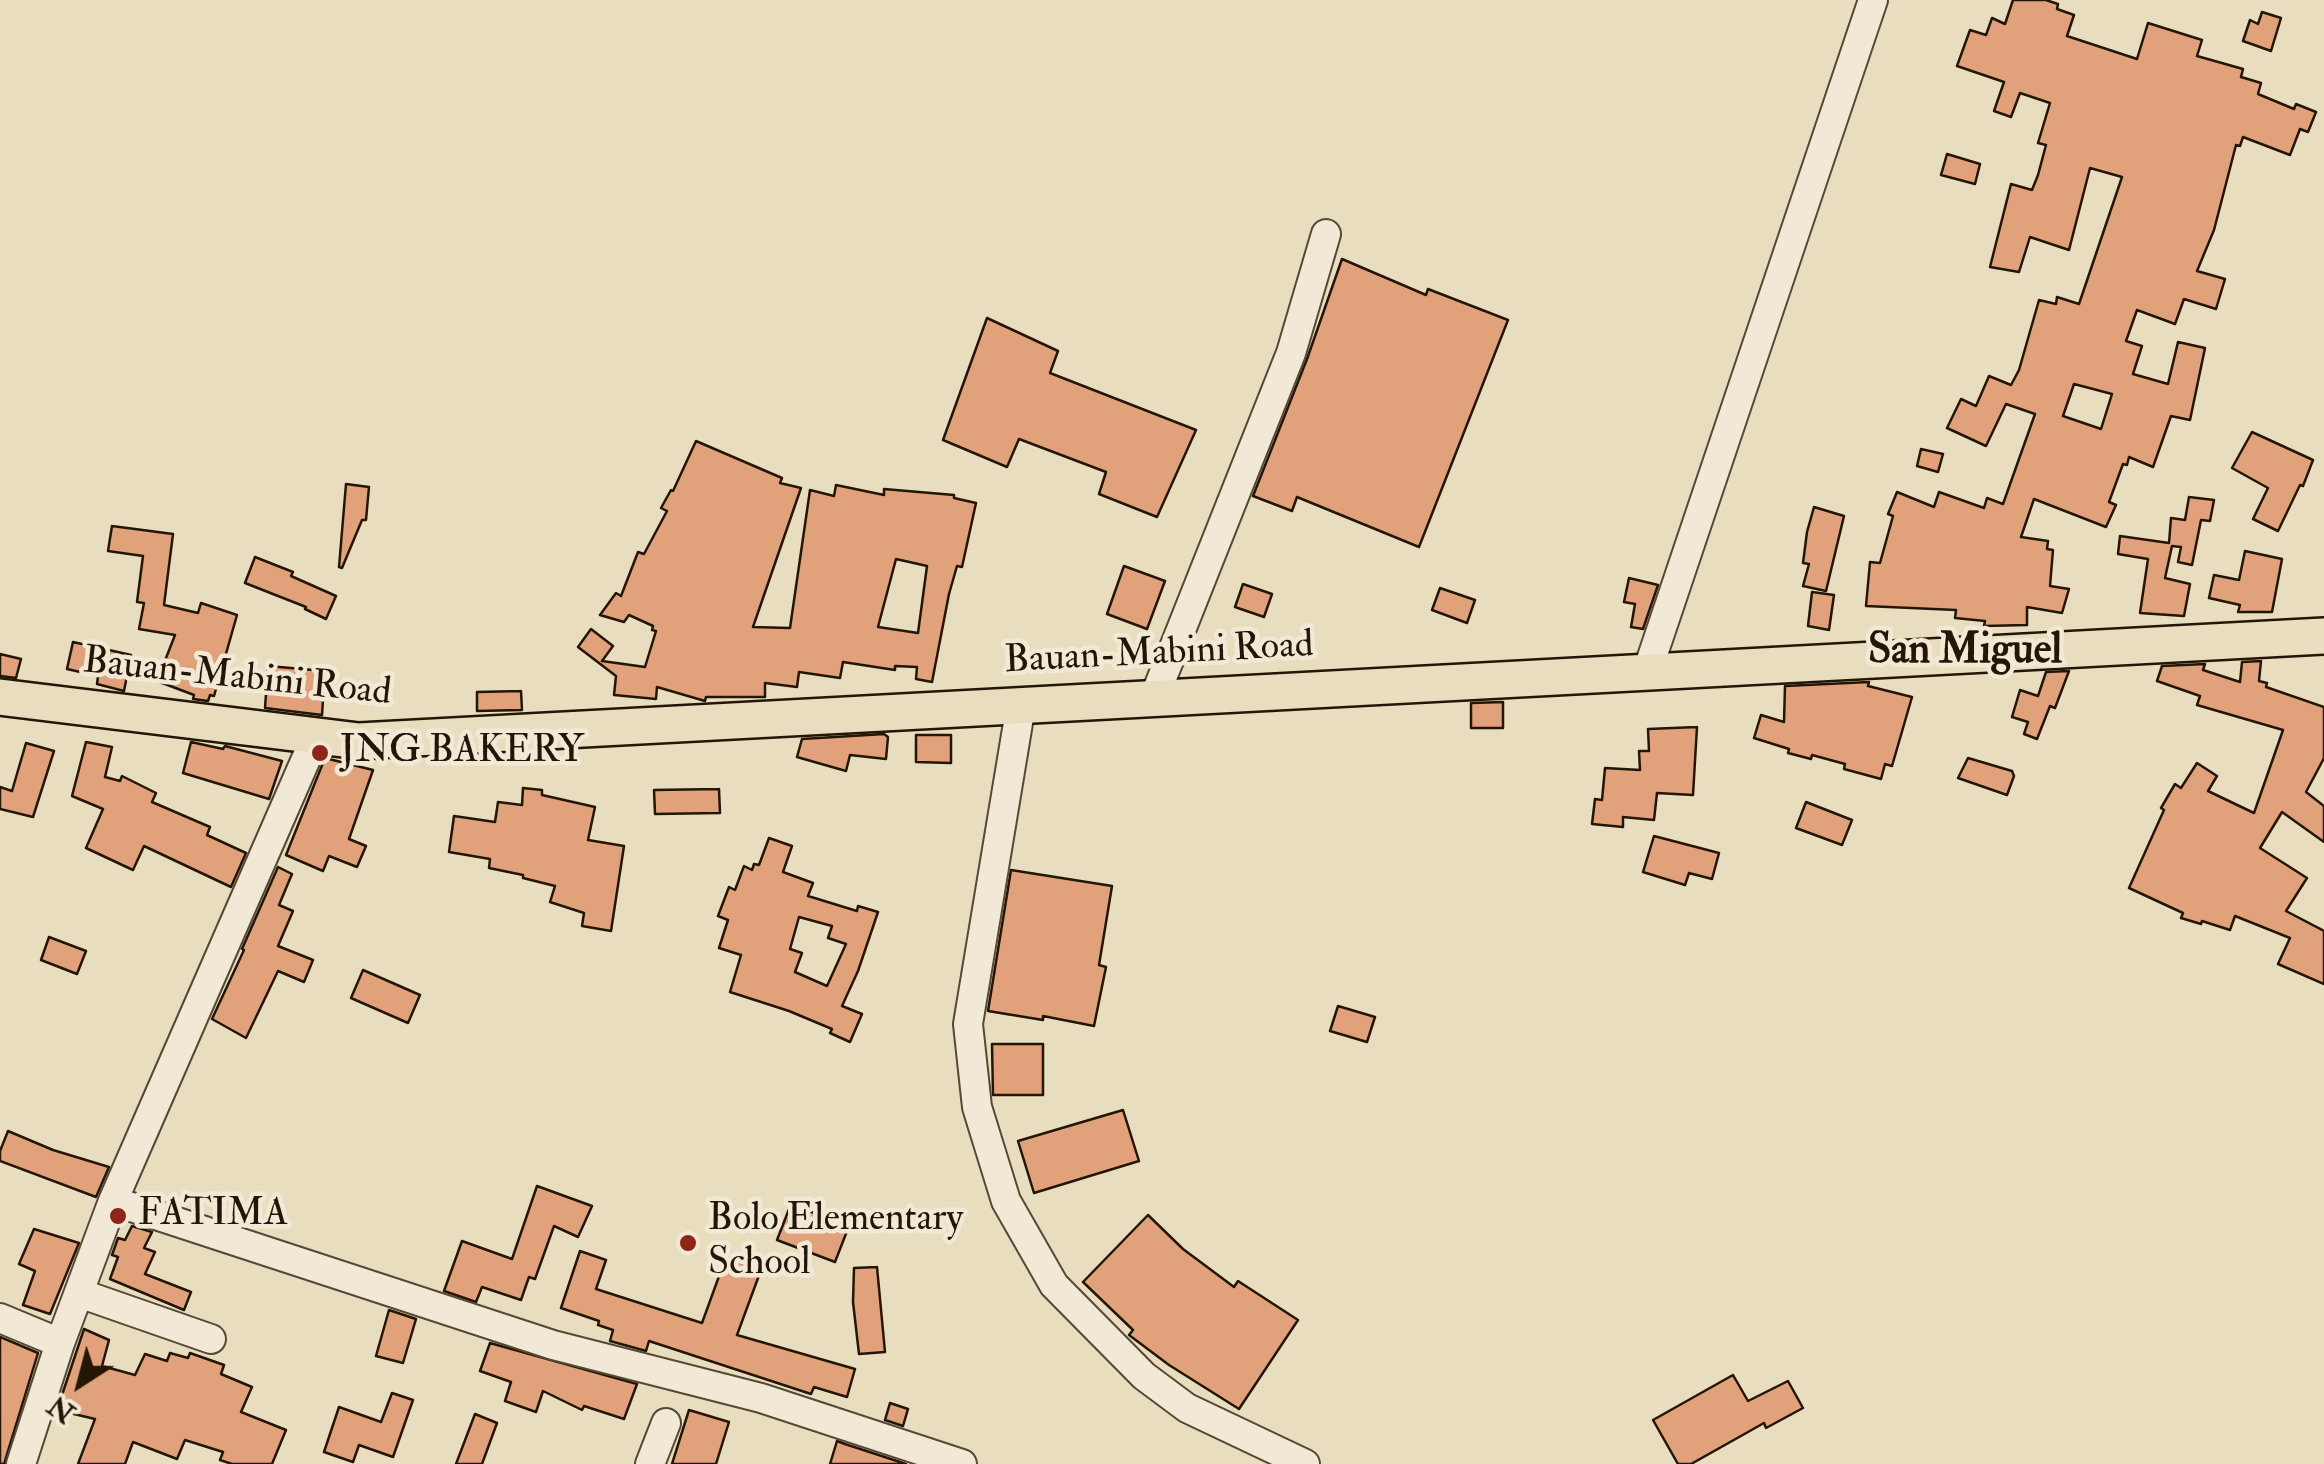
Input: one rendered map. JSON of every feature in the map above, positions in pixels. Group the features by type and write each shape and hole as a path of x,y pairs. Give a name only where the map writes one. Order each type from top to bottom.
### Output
{"main road":[{"name":"Bauan-Mabini Road","path":"0,697 358,741 2324,636"}],"street":[{"path":"1647,672 1873,0"},
{"path":"1154,698 1291,352 1326,234"},
{"path":"1021,705 968,1024 977,1107 1006,1202 1054,1285 1144,1376 1187,1408 1304,1464"},
{"path":"21,1464 113,1200 316,736"},
{"path":"113,1200 552,1345 761,1398 962,1464"},
{"path":"79,1294 211,1340"},
{"path":"0,1318 60,1343"},
{"path":"650,1464 666,1423"}],"building":[{"path":"2013,0 2046,0 2074,15 2067,36 2137,59 2148,23 2202,40 2197,56 2243,69 2241,77 2261,83 2258,94 2294,109 2296,104 2316,112 2308,132 2300,129 2290,155 2243,137 2240,146 2236,145 2214,230 2197,271 2225,279 2216,309 2184,299 2175,324 2137,310 2126,341 2142,346 2133,374 2168,384 2178,342 2205,348 2190,420 2171,416 2153,467 2129,457 2127,465 2123,464 2109,502 2116,505 2106,527 2034,499 2021,537 2048,541 2047,549 2053,550 2050,586 2069,589 2062,613 2027,607 2027,625 1984,626 1985,621 1955,618 1956,610 1866,606 1870,562 1880,563 1893,516 1888,514 1897,492 1934,507 1939,492 1984,508 1987,498 2003,504 2035,414 2006,404 1986,446 1947,428 1961,399 1976,406 1989,376 2011,385 2039,300 2056,304 2057,297 2079,304 2122,177 2090,168 2069,250 2030,237 2019,272 1990,267 2011,184 2032,190 2038,175 2046,145 2038,143 2050,103 2020,93 2011,117 1994,111 2004,82 1957,66 1970,30 1986,35 1992,18 2005,24","holes":["2074,384 2112,394 2101,429 2063,416"]},
{"path":"2262,12 2281,18 2271,51 2243,41 2250,20 2258,24"},
{"path":"1947,154 1980,164 1975,184 1941,175"},
{"path":"1342,259 1426,295 1428,289 1508,320 1419,547 1297,497 1292,511 1253,496"},
{"path":"987,318 1058,351 1050,373 1196,430 1157,517 1099,494 1106,472 1019,439 1007,467 943,440"},
{"path":"2252,432 2313,460 2278,531 2253,519 2268,488 2232,468"},
{"path":"696,441 782,478 780,483 801,488 753,627 790,628 810,490 834,496 836,485 884,495 884,489 954,495 976,503 962,567 957,566 949,594 932,682 916,679 917,667 895,666 895,670 843,662 840,678 799,672 797,687 765,683 765,697 706,697 705,701 657,687 656,699 614,695 616,676 578,647 591,629 613,646 602,661 645,667 656,631 653,626 629,615 624,622 600,615 616,593 621,596 638,552 644,554 667,511 661,508","holes":["896,559 927,566 918,633 878,627"]},
{"path":"1921,449 1943,454 1938,472 1917,466"},
{"path":"346,484 369,487 366,520 362,520 342,568 339,567"},
{"path":"2189,497 2214,500 2210,521 2201,520 2192,565 2178,562 2181,547 2172,546 2165,578 2190,584 2184,616 2140,613 2148,559 2118,554 2120,536 2169,543 2171,518 2185,520"},
{"path":"1814,507 1844,516 1826,591 1803,586 1809,564 1803,563 1807,532"},
{"path":"112,526 173,534 164,605 198,613 201,603 237,615 214,696 210,695 208,701 193,699 194,695 157,681 175,635 139,629 144,603 137,602 143,556 108,551"},
{"path":"2245,551 2282,559 2272,612 2238,612 2240,605 2209,598 2214,575 2239,580"},
{"path":"255,557 336,596 326,619 245,583"},
{"path":"1124,566 1165,581 1147,629 1107,614"},
{"path":"1629,578 1658,585 1643,629 1631,627 1635,604 1624,602"},
{"path":"1243,584 1272,594 1264,617 1235,607"},
{"path":"1440,588 1475,600 1467,623 1432,610"},
{"path":"1812,592 1834,595 1829,630 1808,626"},
{"path":"73,642 131,655 124,691 97,684 98,676 67,669"},
{"path":"0,654 21,659 16,678 0,676"},
{"path":"2261,661 2259,681 2267,683 2266,687 2324,707 2324,758 2306,792 2324,806 2324,842 2282,812 2260,848 2307,878 2286,911 2324,931 2324,984 2278,964 2290,938 2235,916 2230,930 2181,918 2183,913 2129,888 2164,810 2161,808 2175,784 2181,788 2197,763 2217,776 2208,791 2254,813 2283,730 2197,705 2200,696 2157,681 2162,666 2205,664 2203,670 2240,682 2242,662"},
{"path":"268,666 325,671 322,715 265,708"},
{"path":"2069,671 2055,708 2050,706 2037,739 2024,734 2028,722 2012,717 2020,690 2038,696 2046,672"},
{"path":"1869,682 1868,686 1912,697 1892,766 1885,764 1881,779 1844,769 1845,764 1788,753 1789,749 1754,738 1761,715 1784,722 1785,686"},
{"path":"521,691 522,710 477,711 477,692"},
{"path":"1503,702 1503,728 1471,728 1471,703"},
{"path":"1697,727 1693,795 1657,793 1654,820 1623,817 1623,827 1592,824 1595,799 1602,800 1605,768 1640,770 1639,751 1649,751 1648,729"},
{"path":"884,734 888,737 886,759 850,755 846,771 797,757 802,739"},
{"path":"916,735 951,735 951,763 916,762"},
{"path":"86,742 112,747 105,777 120,781 122,776 156,793 152,802 210,827 207,835 246,853 231,887 144,846 133,870 86,848 103,809 72,796"},
{"path":"191,742 223,749 225,746 282,761 269,799 183,773"},
{"path":"26,743 54,751 33,817 0,809 0,787 12,791"},
{"path":"325,758 373,770 349,839 366,846 357,867 329,856 323,871 286,855"},
{"path":"1968,758 2012,771 2007,795 1958,778"},
{"path":"523,788 595,807 588,840 624,846 611,931 582,926 584,913 550,902 555,886 489,868 490,859 449,852 454,816 495,822 498,802 522,805"},
{"path":"719,789 720,813 655,814 654,790"},
{"path":"1806,802 1852,820 1842,845 1796,828"},
{"path":"1654,836 1719,853 1712,879 1689,873 1685,885 1643,872"},
{"path":"769,838 792,846 783,872 813,883 808,896 857,911 858,906 878,912 842,1006 862,1014 850,1042 830,1033 832,1029 789,1011 730,992 741,955 719,948 728,920 718,916 729,887 735,890 744,866 752,870 754,864 759,865","holes":["799,917 832,926 828,938 846,944 827,986 795,972 802,953 790,949"]},
{"path":"278,867 292,874 279,905 293,911 278,946 313,960 304,982 278,971 246,1038 212,1019"},
{"path":"1011,870 1112,886 1099,965 1106,967 1094,1026 988,1011"},
{"path":"49,937 86,951 77,974 41,960"},
{"path":"363,970 420,995 408,1023 351,998"},
{"path":"1338,1006 1375,1017 1367,1042 1330,1031"},
{"path":"992,1044 1043,1044 1043,1095 993,1095"},
{"path":"1123,1110 1139,1161 1034,1193 1018,1141"},
{"path":"8,1131 109,1167 96,1197 0,1161"},
{"path":"537,1186 592,1206 578,1237 554,1226 535,1279 529,1277 521,1300 482,1287 476,1302 444,1291 462,1241 512,1259"},
{"path":"791,1204 849,1226 835,1262 777,1240"},
{"path":"1148,1215 1183,1249 1234,1287 1238,1281 1298,1320 1239,1409 1129,1335 1133,1330 1083,1282"},
{"path":"132,1226 152,1232 144,1248 155,1252 145,1274 191,1292 184,1310 110,1279 118,1257 112,1255 118,1238 125,1240"},
{"path":"34,1229 79,1243 50,1314 23,1305 35,1271 19,1264"},
{"path":"580,1251 606,1260 596,1289 702,1323 726,1257 761,1270 737,1335 855,1369 847,1397 814,1387 811,1394 649,1341 646,1351 610,1341 613,1330 561,1308"},
{"path":"877,1267 885,1352 859,1354 854,1268"},
{"path":"389,1310 416,1319 403,1363 376,1356"},
{"path":"84,1329 109,1340 102,1366 135,1375 145,1354 167,1361 170,1353 188,1358 190,1353 224,1365 221,1374 252,1387 241,1412 286,1430 272,1464 232,1464 220,1460 223,1452 185,1440 177,1459 133,1442 125,1464 78,1464 95,1419 57,1410"},
{"path":"0,1337 38,1353 4,1464 0,1464"},
{"path":"490,1343 637,1384 624,1419 584,1406 582,1410 543,1391 536,1412 505,1401 511,1382 480,1371"},
{"path":"1733,1375 1748,1401 1788,1381 1803,1408 1766,1428 1764,1423 1691,1464 1678,1464 1653,1420"},
{"path":"392,1393 413,1400 393,1457 359,1445 353,1462 324,1452 339,1407 381,1422"},
{"path":"890,1403 908,1409 903,1426 885,1420"},
{"path":"689,1410 729,1422 716,1464 672,1464"},
{"path":"475,1414 497,1423 482,1464 456,1464"},
{"path":"837,1441 845,1444 906,1464 830,1464"}],"place":[{"name":"JNG BAKERY","path":"320,753"},
{"name":"FATIMA","path":"118,1216"},
{"name":"Bolo Elementary School","path":"688,1243"}],"district":[{"name":"San Miguel","path":"1965,653"}]}
